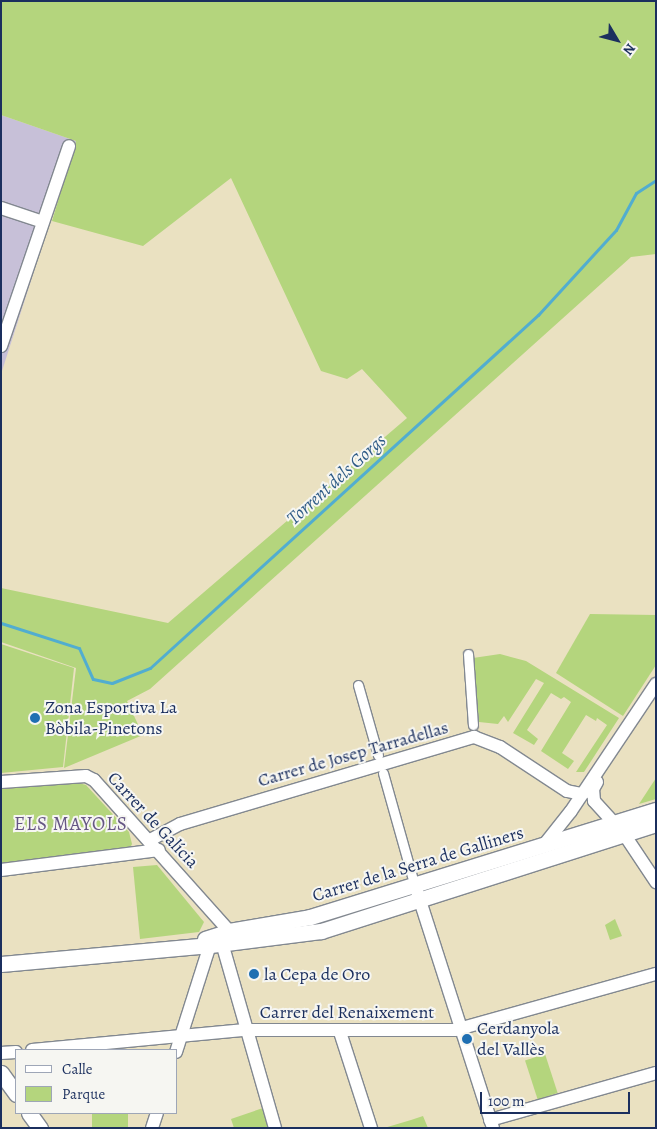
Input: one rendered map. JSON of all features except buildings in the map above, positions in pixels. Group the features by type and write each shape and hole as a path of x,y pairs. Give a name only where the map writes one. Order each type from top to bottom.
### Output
{"street":[{"path":"1,346 69,146"},
{"path":"1,208 43,222"},
{"path":"468,654 473,725"},
{"path":"544,845 571,811 656,684"},
{"path":"358,685 378,755"},
{"name":"Carrer de Josep Tarradellas","path":"150,840 180,824 474,737 500,747 563,788"},
{"path":"600,811 594,801 593,789 615,746"},
{"path":"383,773 414,883 492,1124 656,1073"},
{"name":"Carrer de Galícia","path":"1,782 86,776 94,780 159,850 220,940"},
{"path":"563,788 581,794 593,789"},
{"path":"563,788 571,811"},
{"path":"571,811 585,805 600,811 614,822 655,879"},
{"name":"Carrer de la Serra de Galliners","path":"1,964 190,945 277,929 414,883 656,810"},
{"name":"Carrer de la Serra de Galliners","path":"277,929 321,931 598,845 656,824"},
{"path":"1,870 159,850"},
{"path":"220,940 275,1128"},
{"path":"177,1049 220,940"},
{"name":"Carrer de la Serra de Galliners","path":"190,945 220,940"},
{"name":"Carrer del Renaixement","path":"42,1049 245,1030 340,1032 462,1028 656,974"},
{"path":"340,1032 371,1128"},
{"path":"1,1053 15,1052"},
{"path":"1,1073 15,1093"},
{"path":"30,1114 40,1128"},
{"path":"152,1128 157,1114"}],"shaded area":[{"path":"1,115 76,141 1,374"}],"green space":[{"path":"1,1 656,1 656,254 631,257 150,689 127,701 143,735 64,768 76,668 1,642 1,588 168,623 407,418 362,369 347,379 321,371 231,178 143,246 52,221 76,141 1,115"},
{"path":"590,614 656,615 656,665 623,716 556,673"},
{"name":"Zona Esportiva La Bòbila-Pinetons","path":"1,644 74,668 63,767 1,773"},
{"path":"500,654 526,661 619,718 584,772 576,772 607,725 597,718 596,721 586,715 562,753 574,761 568,769 541,751 571,702 564,697 561,699 551,693 527,730 538,739 534,745 513,733 544,683 536,679 508,722 504,716 498,724 479,722 473,658"},
{"path":"656,778 656,799 639,804"},
{"path":"79,783 86,785 129,832 132,844 129,850 1,865 1,789"},
{"path":"157,865 204,922 199,932 140,939 133,867"},
{"path":"615,919 622,936 610,940 605,925"},
{"path":"545,1054 558,1093 538,1099 525,1060"},
{"path":"263,1108 269,1128 234,1128 231,1119"},
{"path":"92,1114 128,1114 128,1128 92,1128"},
{"path":"423,1116 428,1128 384,1128 411,1120"}],"waterway":[{"name":"Torrent dels Gorgs","path":"1,623 79,648 93,679 112,683 150,668 538,315 616,230 636,193 656,180"}],"place":[{"name":"Zona Esportiva La Bòbila-Pinetons","path":"35,718"},
{"name":"la Cepa de Oro","path":"254,974"},
{"name":"Cerdanyola del Vallès","path":"467,1039"}],"district":[{"name":"ELS MAYOLS","path":"71,825"}]}
